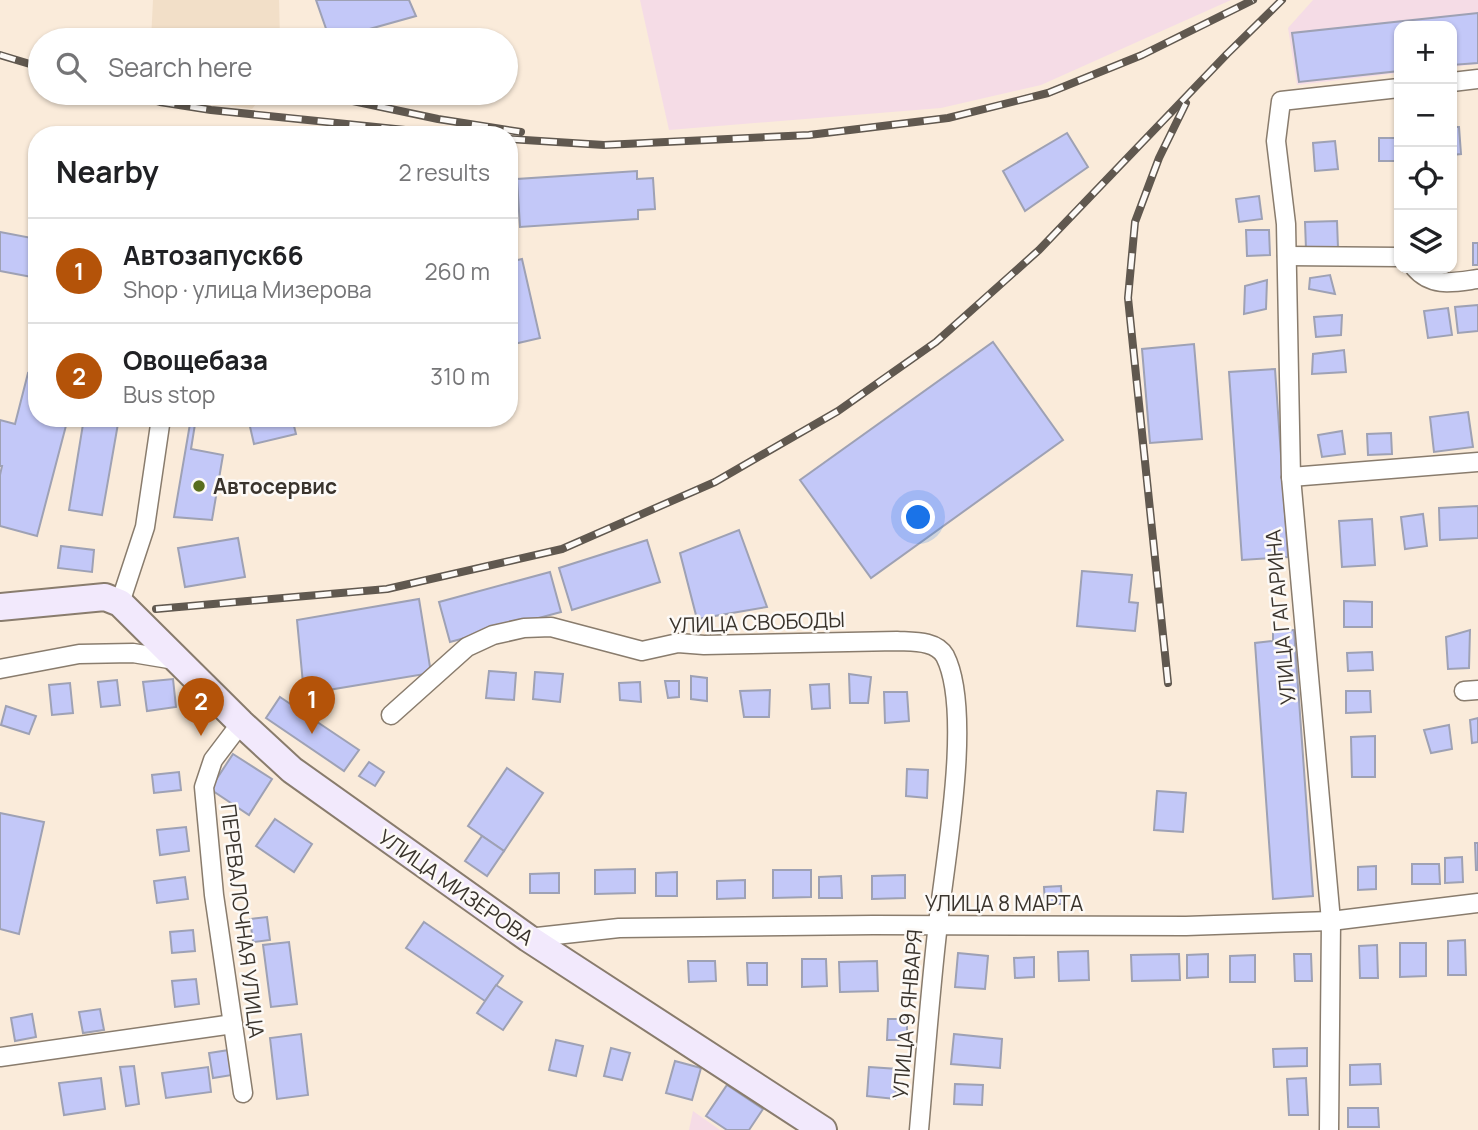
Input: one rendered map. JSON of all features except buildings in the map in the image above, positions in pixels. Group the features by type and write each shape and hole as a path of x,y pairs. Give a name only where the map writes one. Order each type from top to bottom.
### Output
{"street":[{"path":"1457,81 1478,79"},
{"name":"УЛИЦА ГАГАРИНА","path":"1329,1130 1331,921 1291,477 1286,224 1276,141 1281,101 1394,89"},
{"path":"1287,256 1394,257"},
{"path":"1420,273 1441,284 1478,279"},
{"path":"0,607 105,597 120,603 145,527 159,427"},
{"path":"1291,477 1478,462"},
{"name":"УЛИЦА МИЗЕРОВА","path":"120,603 175,660 292,769 528,939 823,1130"},
{"name":"УЛИЦА СВОБОДЫ","path":"391,715 467,647 493,635 524,628 551,627 642,651 678,643 704,645 897,641 928,643 944,653"},
{"path":"0,669 79,654 132,653 175,660"},
{"name":"УЛИЦА 9 ЯНВАРЯ","path":"919,1130 957,726 953,681 944,653"},
{"name":"ПЕРЕВАЛОЧНАЯ УЛИЦА","path":"241,723 213,760 204,786 214,895 243,1093"},
{"name":"УЛИЦА 8 МАРТА","path":"528,939 619,928 1186,926 1331,921 1478,903"},
{"path":"0,1057 233,1024"}],"shaded area":[{"path":"153,0 279,0 280,28 152,28"},
{"path":"640,0 1231,0 1041,85 941,108 669,130"},
{"path":"1313,0 1478,0 1478,64 1457,66 1457,21 1394,21 1394,74 1297,85 1288,28"},
{"path":"226,105 255,105 252,109"},
{"path":"693,1111 720,1130 689,1130"}],"railway":[{"path":"518,140 604,145 809,135 948,118 1048,93 1142,55 1253,0"},
{"path":"156,609 387,589 562,549 715,482 838,411 936,342 1039,250 1282,0"},
{"path":"0,55 28,63"},
{"path":"1168,683 1128,298 1135,222 1159,158 1186,103"},
{"path":"179,105 367,126"},
{"path":"372,105 483,126"}],"place":[{"name":"Автосервис","path":"199,486"},
{"name":"Автозапуск66","path":"312,734"},
{"name":"Овощебаза","path":"201,736"}]}
